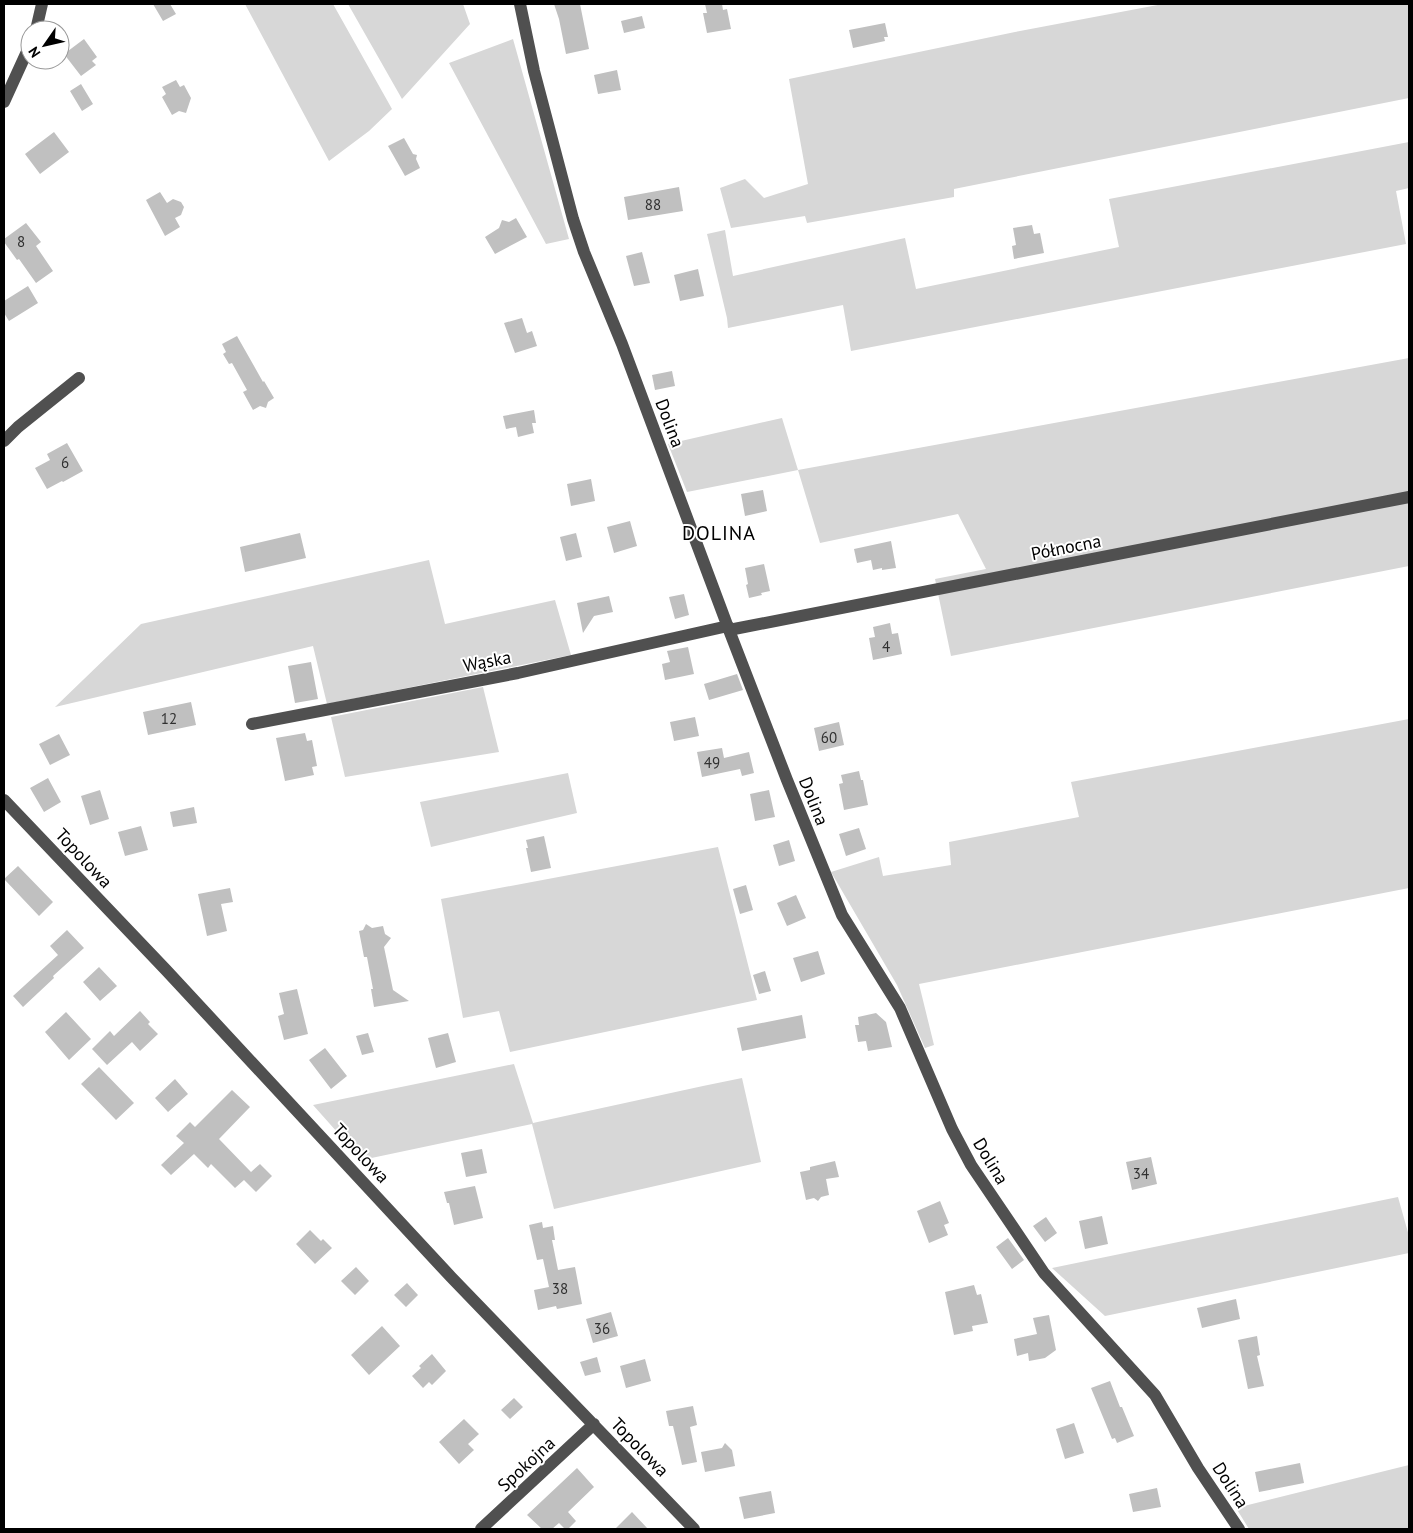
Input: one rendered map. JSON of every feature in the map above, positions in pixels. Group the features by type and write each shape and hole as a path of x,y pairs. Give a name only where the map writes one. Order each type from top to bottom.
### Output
{"street":[{"path":"38,20 42,4"},
{"name":"Dolina","path":"520,4 534,71 573,219 584,252 622,344 787,780 842,915 900,1008 952,1129 971,1165 1044,1273 1155,1394 1198,1468 1239,1529"},
{"path":"4,102 20,67"},
{"path":"4,441 18,427 79,378"},
{"name":"Północna","path":"729,628 1409,497"},
{"name":"Wąska","path":"252,724 518,674 729,628"},
{"name":"Topolowa","path":"4,800 172,976 451,1277 694,1529"},
{"name":"Spokojna","path":"481,1529 594,1424"}],"shaded area":[{"path":"245,4 333,4 392,109 369,131 329,161"},
{"path":"348,4 463,4 470,24 402,99"},
{"path":"1163,4 1409,4 1409,98 954,189 954,197 807,223 805,216 731,228 720,188 745,179 764,198 808,184 789,79 1015,32"},
{"path":"513,39 569,239 546,244 449,63"},
{"path":"1409,142 1409,188 1396,191 1406,244 851,351 843,305 728,328 707,234 725,230 733,276 905,238 916,289 1119,247 1109,199"},
{"path":"1409,358 1409,566 951,656 935,579 986,569 958,514 820,543 798,470"},
{"path":"782,418 798,470 687,492 668,444"},
{"path":"429,560 445,624 555,600 571,655 327,704 313,646 55,707 141,624"},
{"path":"483,687 499,752 345,777 331,717"},
{"path":"1409,719 1409,888 919,984 934,1045 925,1048 897,985 831,872 879,857 883,876 951,865 949,842 1079,817 1071,782"},
{"path":"568,773 577,813 431,847 420,802"},
{"path":"718,847 757,1000 510,1052 499,1011 463,1018 441,899"},
{"path":"514,1064 533,1123 742,1078 761,1162 554,1209 532,1124 362,1160 313,1105"},
{"path":"1398,1197 1409,1236 1409,1253 1105,1316 1052,1268"},
{"path":"1409,1465 1409,1529 1249,1529 1236,1508"}],"building":[{"path":"153,4 170,4 176,14 163,21"},
{"path":"554,4 580,4 589,49 566,54"},
{"path":"705,4 722,4 723,10 727,9 731,29 707,33 703,13 707,13"},
{"path":"642,16 645,28 624,33 621,21"},
{"path":"885,23 888,37 884,37 885,41 853,48 849,30"},
{"path":"84,39 97,57 92,61 96,65 81,76 70,62 70,50"},
{"path":"617,70 621,90 598,94 594,75"},
{"path":"176,80 180,87 184,85 191,98 186,113 179,111 172,115 162,97 166,94 162,87"},
{"path":"81,84 93,104 82,111 70,91"},
{"path":"54,132 69,152 40,174 25,154"},
{"path":"404,138 413,154 417,155 416,159 420,168 405,176 388,146"},
{"path":"679,187 683,211 628,220 624,197"},
{"path":"160,192 167,203 173,199 181,202 184,207 181,215 175,218 180,227 165,236 146,200"},
{"path":"516,218 527,237 495,254 485,237 499,228 502,220 509,222"},
{"path":"26,223 41,242 36,246 53,271 36,283 4,242 4,239"},
{"path":"1032,225 1034,234 1040,233 1044,253 1014,259 1012,246 1016,245 1013,228"},
{"path":"642,252 650,283 634,286 626,256"},
{"path":"698,269 704,296 680,301 674,275"},
{"path":"28,286 38,303 9,321 4,313 4,301"},
{"path":"522,318 527,333 532,331 537,346 515,353 504,323"},
{"path":"237,336 274,398 268,402 266,408 260,406 253,410 243,392 247,390 232,363 229,364 223,354 226,352 222,344"},
{"path":"672,371 675,386 655,390 652,375"},
{"path":"534,410 536,423 532,423 534,433 518,437 516,427 506,429 503,416"},
{"path":"67,443 83,471 47,489 35,468 50,460 47,454"},
{"path":"591,479 595,501 571,506 567,484"},
{"path":"763,490 767,511 745,516 741,494"},
{"path":"630,521 637,546 614,553 607,527"},
{"path":"300,533 306,558 245,572 240,547"},
{"path":"576,533 582,557 566,561 560,537"},
{"path":"891,541 896,568 873,570 871,560 857,563 854,549"},
{"path":"764,564 770,591 749,598 745,568"},
{"path":"684,594 689,615 675,619 669,597"},
{"path":"609,596 613,612 594,616 583,633 577,603"},
{"path":"890,623 892,634 898,633 902,654 873,660 869,638 875,637 873,627"},
{"path":"688,647 694,674 665,680 662,664 670,662 667,651"},
{"path":"311,662 318,699 295,703 288,666"},
{"path":"737,674 743,690 709,700 704,684"},
{"path":"191,702 196,725 148,735 143,712"},
{"path":"695,717 699,736 674,741 670,722"},
{"path":"839,722 844,745 819,751 814,728"},
{"path":"305,733 307,741 312,740 317,766 312,767 314,775 285,781 276,738"},
{"path":"59,734 70,755 50,765 39,744"},
{"path":"722,748 724,758 749,752 754,773 742,776 740,769 702,777 697,752"},
{"path":"859,771 861,780 863,780 868,805 844,810 839,784 843,783 841,775"},
{"path":"48,778 61,802 44,812 30,788"},
{"path":"100,790 109,819 90,825 81,796"},
{"path":"769,790 775,817 755,821 750,794"},
{"path":"194,807 197,823 173,827 170,812"},
{"path":"141,826 148,850 125,856 118,832"},
{"path":"859,828 866,849 846,856 839,834"},
{"path":"544,836 551,868 531,872 526,840"},
{"path":"789,840 795,861 779,866 773,845"},
{"path":"18,866 53,902 39,916 4,879"},
{"path":"746,885 753,910 740,914 733,889"},
{"path":"230,888 233,902 221,904 227,931 207,936 198,894"},
{"path":"796,895 806,918 787,926 777,903"},
{"path":"366,924 372,928 383,926 385,934 391,938 384,947 393,990 409,1001 374,1007 371,989 373,989 367,957 364,957 359,931 363,930"},
{"path":"67,930 84,948 23,1007 13,996 58,955 50,946"},
{"path":"818,951 825,974 801,982 793,958"},
{"path":"99,967 117,986 100,1001 83,982"},
{"path":"765,971 771,991 759,994 753,975"},
{"path":"297,989 308,1034 284,1040 278,1016 284,1014 279,993"},
{"path":"140,1011 150,1022 148,1024 158,1034 140,1051 132,1042 107,1065 92,1049 110,1031 114,1036"},
{"path":"66,1012 91,1039 69,1060 45,1032"},
{"path":"876,1013 886,1022 892,1047 868,1051 866,1041 858,1042 855,1025 859,1025 858,1017"},
{"path":"802,1015 806,1038 742,1051 737,1028"},
{"path":"368,1033 374,1052 362,1055 356,1036"},
{"path":"448,1033 456,1062 436,1068 428,1038"},
{"path":"325,1048 347,1076 331,1089 309,1060"},
{"path":"99,1067 134,1103 116,1120 81,1084"},
{"path":"175,1079 188,1094 168,1112 155,1098"},
{"path":"232,1090 250,1107 219,1139 251,1172 260,1164 272,1176 256,1192 244,1180 235,1188 211,1164 208,1168 194,1154 171,1175 161,1165 184,1143 176,1136 190,1122 195,1127"},
{"path":"482,1149 487,1173 466,1177 461,1153"},
{"path":"1151,1157 1157,1184 1132,1190 1126,1162"},
{"path":"835,1161 839,1177 826,1179 829,1195 821,1197 818,1201 814,1198 806,1200 800,1172 810,1170 810,1167"},
{"path":"475,1186 483,1218 454,1225 449,1203 447,1203 444,1192"},
{"path":"940,1201 949,1223 944,1225 948,1235 929,1243 917,1211"},
{"path":"1102,1216 1108,1244 1085,1249 1079,1221"},
{"path":"1046,1217 1057,1233 1045,1242 1033,1226"},
{"path":"542,1222 543,1228 553,1226 555,1240 552,1240 558,1270 575,1267 582,1304 557,1309 556,1306 538,1310 534,1290 549,1287 543,1259 537,1260 529,1225"},
{"path":"310,1230 321,1241 323,1239 332,1248 315,1264 296,1244"},
{"path":"1008,1238 1024,1260 1012,1269 996,1247"},
{"path":"356,1267 369,1281 355,1295 341,1281"},
{"path":"407,1283 418,1295 406,1307 394,1295"},
{"path":"974,1285 977,1295 981,1294 988,1323 972,1326 973,1331 954,1335 945,1292"},
{"path":"1236,1299 1240,1319 1202,1328 1197,1308"},
{"path":"611,1312 618,1336 593,1343 586,1319"},
{"path":"1049,1315 1056,1350 1045,1358 1029,1361 1028,1353 1017,1356 1014,1339 1037,1334 1033,1318"},
{"path":"382,1326 400,1346 369,1375 351,1355"},
{"path":"1257,1336 1260,1355 1257,1356 1264,1386 1248,1389 1238,1340"},
{"path":"432,1354 446,1371 432,1385 429,1382 423,1388 412,1376 421,1368 419,1366"},
{"path":"597,1357 601,1372 585,1376 580,1362"},
{"path":"645,1359 651,1381 626,1388 620,1366"},
{"path":"1110,1381 1134,1436 1117,1443 1115,1438 1112,1439 1091,1388"},
{"path":"514,1398 523,1407 510,1419 501,1410"},
{"path":"693,1406 697,1425 690,1427 697,1462 682,1465 673,1426 669,1426 666,1411"},
{"path":"464,1419 479,1434 468,1444 474,1450 459,1464 439,1442"},
{"path":"1074,1423 1084,1453 1065,1459 1056,1429"},
{"path":"725,1443 732,1450 735,1466 705,1472 701,1452 722,1448"},
{"path":"1300,1463 1304,1483 1259,1492 1255,1472"},
{"path":"577,1468 594,1487 568,1512 576,1521 568,1529 565,1529 559,1523 552,1529 542,1529 527,1515"},
{"path":"1157,1488 1161,1507 1133,1512 1129,1494"},
{"path":"771,1491 775,1513 744,1519 739,1497"},
{"path":"632,1512 648,1529 615,1529"}],"district":[{"name":"DOLINA","path":"719,533"}]}
